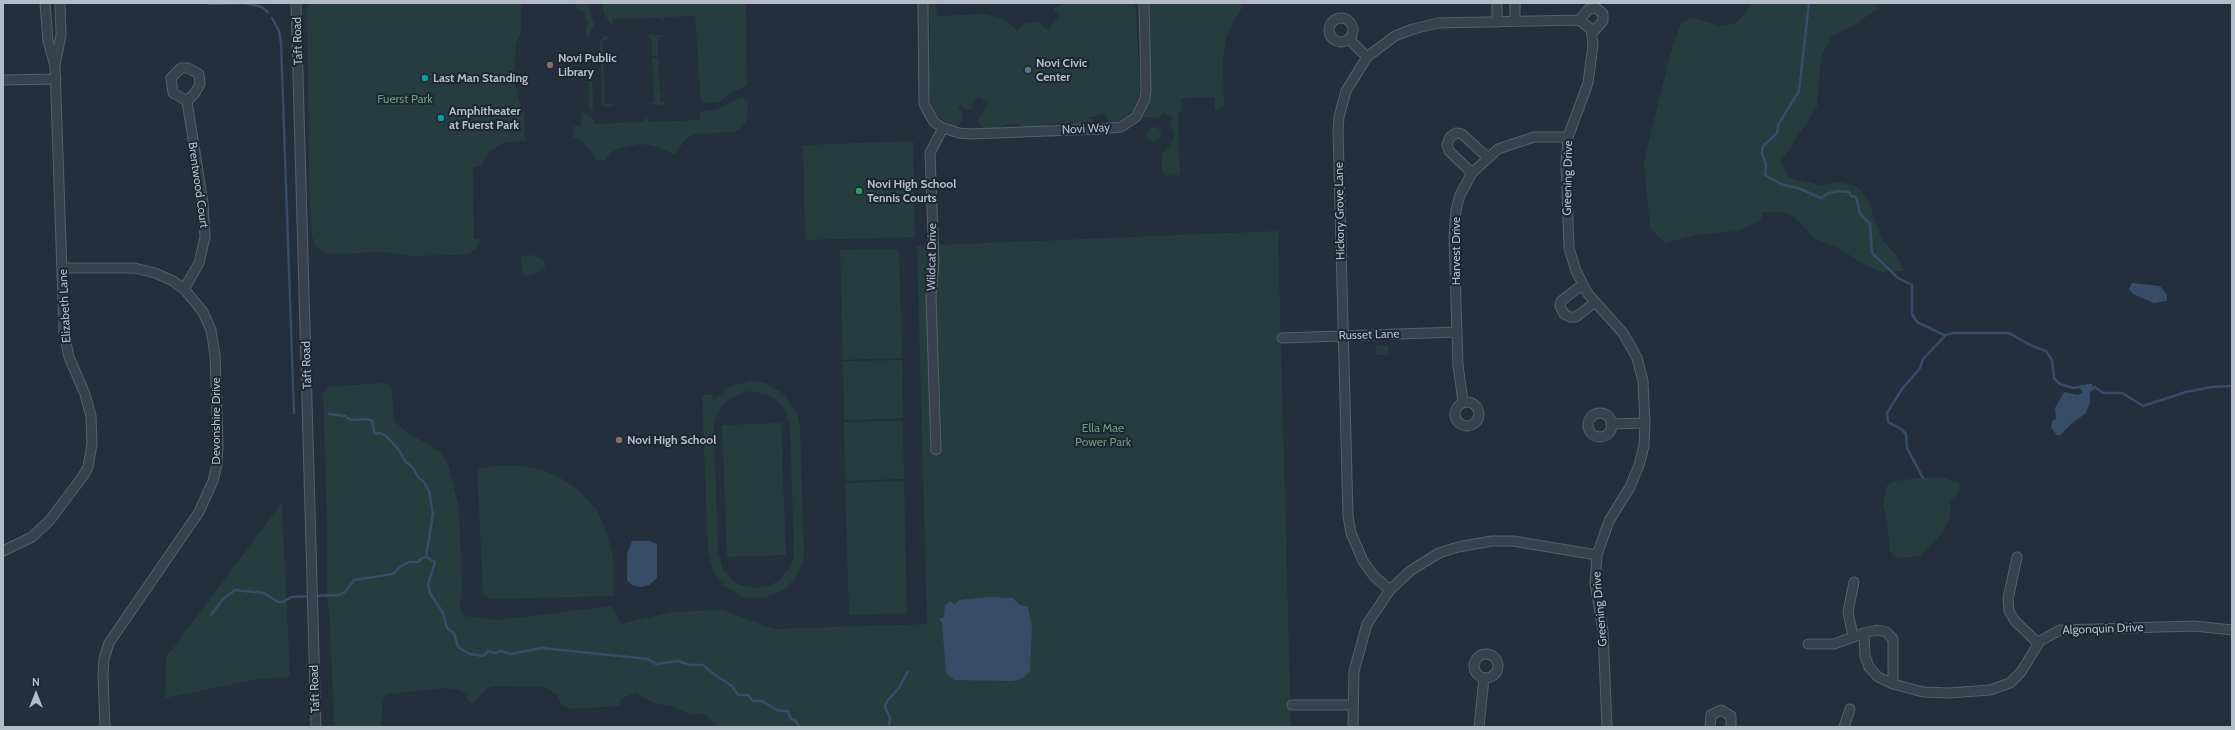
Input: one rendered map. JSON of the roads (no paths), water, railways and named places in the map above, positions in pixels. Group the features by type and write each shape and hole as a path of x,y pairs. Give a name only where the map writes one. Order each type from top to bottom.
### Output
{"street":[{"name":"Elizabeth Lane","path":"3,551 23,543 44,526 73,492 88,467 93,433 92,416 65,340 56,79 55,66 48,41 46,3"},
{"name":"Elizabeth Lane","path":"55,66 61,35 60,3"},
{"name":"Taft Road","path":"296,3 316,727"},
{"path":"923,3 924,104 934,122 943,128"},
{"name":"Novi Way","path":"943,128 960,133 971,134 1121,127 1136,117 1145,99 1144,3"},
{"path":"1497,3 1497,22"},
{"path":"1515,3 1515,21"},
{"path":"1579,20 1589,8 1596,8 1600,11 1603,14 1603,20 1590,29"},
{"name":"Hickory Grove Lane","path":"1390,590 1374,576 1363,561 1355,544 1349,523 1343,336 1339,117 1348,86 1367,57 1395,36 1413,29 1438,23 1579,20 1590,29"},
{"name":"Greening Drive","path":"1590,29 1592,64 1588,83 1568,137 1566,163 1568,237 1572,260 1582,285 1594,303 1623,333 1637,358 1643,381 1645,423 1644,446 1639,465 1630,487 1609,521 1597,555 1595,583 1603,631 1607,727"},
{"path":"1349,39 1367,57"},
{"path":"3,80 56,79"},
{"name":"Brentwood Court","path":"184,289 196,268 205,237 203,203 187,101"},
{"name":"Wildcat Drive","path":"936,450 931,296 934,262 930,153 943,128"},
{"path":"1472,173 1449,151 1447,146 1450,137 1456,133 1462,134 1487,157"},
{"name":"Harvest Drive","path":"1463,402 1458,371 1454,223 1460,195 1472,173 1487,157 1498,149 1524,139 1568,137"},
{"name":"Devonshire Drive","path":"63,268 134,268 163,276 184,289 203,312 213,336 218,445 217,464 212,486 202,507 109,643 104,659 103,674 105,727"},
{"path":"1582,285 1561,301 1560,306 1564,314 1570,317 1576,317 1594,303"},
{"name":"Russet Lane","path":"1282,338 1457,332"},
{"path":"1611,424 1645,423"},
{"path":"1353,727 1354,671 1356,657 1367,624 1390,590 1424,561 1439,553 1474,543 1513,541 1597,555"},
{"path":"2017,557 2008,599 2010,611 2015,621 2038,643"},
{"path":"1853,636 1848,612 1854,582"},
{"name":"Algonquin Drive","path":"1864,633 1865,656 1869,667 1878,677 1893,684 1923,692 1949,693 1995,689 2010,683 2021,672 2038,643 2050,634 2066,629 2194,626 2232,630"},
{"name":"Algonquin Drive","path":"2222,629 2232,633"},
{"path":"1808,644 1834,644 1864,633 1882,631 1891,636 1894,646 1893,684"},
{"path":"1479,727 1484,678"},
{"path":"1292,706 1353,705"},
{"path":"1844,727 1850,709"},
{"path":"1710,727 1708,722 1711,716 1721,710 1731,716 1732,727"}],"water":[{"path":"2132,283 2160,286 2167,295 2167,301 2154,303 2133,294 2129,289"},
{"path":"2088,384 2097,388 2090,392 2090,403 2086,413 2071,424 2061,435 2057,435 2051,428 2052,421 2056,419 2055,408 2064,392 2078,395 2083,392 2078,387"},
{"path":"632,541 649,541 657,544 657,578 649,585 642,587 632,585 627,580 627,554"},
{"path":"991,597 1013,598 1020,605 1028,607 1032,628 1030,671 1022,679 1012,681 954,680 946,673 942,623 939,619 944,617 945,605 951,601 954,605 959,600"}],"waterway":[{"path":"209,4 244,3 262,7 268,12"},
{"path":"1809,3 1799,91 1778,125 1777,133 1763,146 1762,153 1766,165 1765,175 1783,185 1798,188 1821,198 1829,193 1838,191 1849,192 1851,196 1856,197 1860,214 1870,224 1872,253 1898,278 1912,285 1912,314 1917,322 1944,335 1954,333 2009,333 2030,345 2046,351 2052,360 2054,378 2060,384 2073,388 2091,385"},
{"path":"272,18 279,31 281,43 294,413"},
{"path":"1923,478 1907,448 1906,434 1901,429 1888,422 1887,413 1902,389 1920,368 1923,359 1945,336"},
{"path":"2095,387 2103,393 2122,393 2143,406 2186,392 2211,387 2232,386"},
{"path":"329,414 345,416 351,420 367,419 372,421 375,434 380,433 386,436 399,450 405,461 413,468 418,477 424,482 429,491 433,514 426,557"},
{"path":"426,557 435,562 428,585 430,593 443,613 447,628 454,633 458,647 470,654 483,656 488,651 494,653 501,651 510,654 542,648 648,659 656,664 678,661 690,665 703,665 732,686 738,695 748,695 753,701 762,701 778,711 788,711 791,719 796,721 799,727"},
{"path":"211,615 223,599 235,590 264,593 278,602 283,602 291,597 339,595 345,592 354,580 393,574 401,566 409,562 418,562 422,558 426,557"},
{"path":"889,727 890,718 885,707 887,701 899,688 908,671"}],"place":[{"name":"Novi Public Library","path":"550,65"},
{"name":"Novi Civic Center","path":"1028,70"},
{"name":"Last Man Standing","path":"425,78"},
{"name":"Amphitheater at Fuerst Park","path":"441,118"},
{"name":"Novi High School Tennis Courts","path":"859,191"},
{"name":"Novi High School","path":"619,440"}],"park label":[{"name":"Fuerst Park","path":"405,99"},
{"name":"Ella Mae Power Park","path":"1103,435"}]}
